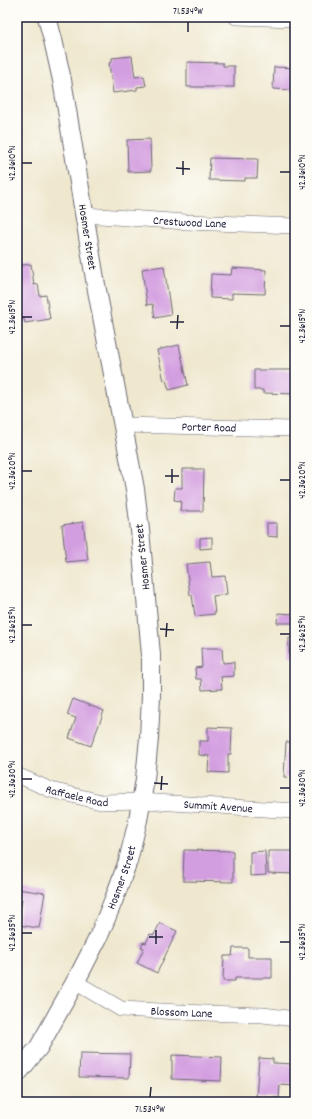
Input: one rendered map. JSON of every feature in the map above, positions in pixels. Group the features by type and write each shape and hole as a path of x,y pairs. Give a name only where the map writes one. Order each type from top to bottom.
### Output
{"street":[{"name":"Hosmer Street","path":"17,1074 39,1047 98,938 128,860 141,801 149,738 151,696 151,655 135,489 84,215 62,80 47,17"},
{"path":"236,17 286,18"},
{"name":"Crestwood Lane","path":"84,215 186,222 295,226"},
{"name":"Porter Road","path":"122,425 295,429"},
{"name":"Raffaele Road","path":"17,775 51,790 101,802 141,801"},
{"name":"Summit Avenue","path":"141,801 295,811"},
{"name":"Blossom Lane","path":"75,982 121,1009 263,1015 295,1019"}],"building":[{"path":"132,56 135,77 144,76 146,86 137,87 137,90 113,93 109,63 112,62 112,58"},
{"path":"187,62 223,63 223,66 234,66 234,87 187,87"},
{"path":"274,67 295,68 295,92 293,92 293,90 273,89"},
{"path":"150,139 151,171 128,172 127,140"},
{"path":"17,152 23,154 17,168"},
{"path":"210,158 258,159 257,178 245,178 245,181 209,180"},
{"path":"31,264 34,285 38,284 40,296 46,295 50,319 25,323 24,319 22,319 19,299 17,299 17,266"},
{"path":"164,266 171,315 155,318 153,304 147,305 142,269"},
{"path":"232,268 266,270 265,294 232,293 232,299 210,298 211,274 231,275"},
{"path":"179,345 188,385 169,390 166,380 164,381 157,350"},
{"path":"254,370 295,370 295,394 263,393 263,390 254,390"},
{"path":"17,443 20,454 17,454"},
{"path":"182,469 204,469 203,511 180,511 181,501 174,500 175,488 182,488"},
{"path":"83,522 88,560 66,562 62,525"},
{"path":"267,523 277,523 277,537 267,536"},
{"path":"212,537 212,548 200,549 200,538"},
{"path":"210,562 212,577 225,576 227,594 213,596 215,614 195,616 192,595 190,595 186,564"},
{"path":"278,613 294,614 294,623 277,623"},
{"path":"289,638 295,638 295,656 289,656"},
{"path":"201,648 222,648 223,663 234,662 234,676 221,677 222,689 202,690 201,679 196,679 195,668 202,667"},
{"path":"73,699 104,711 91,746 69,738 76,718 67,715"},
{"path":"208,727 232,728 231,754 228,754 228,773 208,772 209,756 199,755 199,741 208,741"},
{"path":"286,742 295,742 295,778 284,777"},
{"path":"184,850 233,851 233,882 183,881"},
{"path":"265,851 266,875 250,876 250,852"},
{"path":"268,851 295,851 295,874 268,873"},
{"path":"17,889 45,893 39,928 18,925 22,899 17,899"},
{"path":"160,923 177,931 157,973 137,963 144,948 141,947 143,942 146,943 150,934 154,935"},
{"path":"233,948 248,948 248,957 272,957 272,978 235,978 235,981 223,981 224,956 232,956"},
{"path":"80,1053 130,1054 129,1078 79,1077"},
{"path":"172,1055 222,1057 221,1081 172,1079"},
{"path":"259,1058 273,1059 273,1063 295,1064 295,1086 280,1085 279,1098 256,1097"}]}
